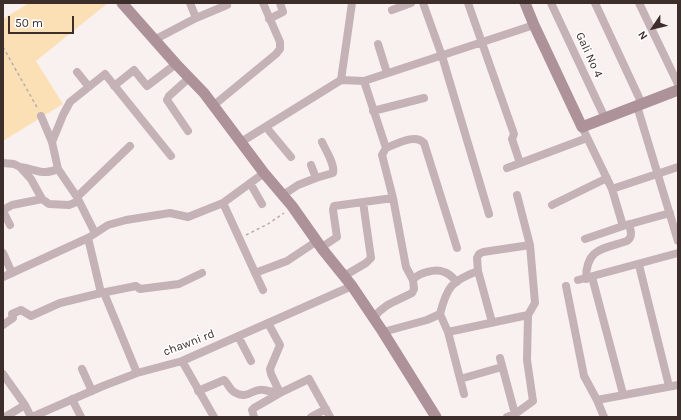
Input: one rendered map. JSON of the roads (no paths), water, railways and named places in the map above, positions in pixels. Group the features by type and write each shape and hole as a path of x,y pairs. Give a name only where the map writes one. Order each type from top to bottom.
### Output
{"street":[{"path":"122,3 154,40 214,104 264,173 292,206 352,286 383,332 436,417"},
{"path":"190,3 196,18"},
{"path":"154,40 196,18 227,5 226,3"},
{"path":"214,104 279,52 280,42 263,3"},
{"path":"269,19 283,12 280,3"},
{"path":"341,80 352,3"},
{"path":"392,10 411,3"},
{"path":"424,3 442,56 489,214"},
{"path":"468,3 514,134 512,139 520,163"},
{"path":"525,3 607,178 631,236 627,241 598,250 592,254 586,270 585,278 623,394"},
{"name":"Gali No 4","path":"551,3 605,118"},
{"path":"595,3 639,105 670,213 675,221 678,241"},
{"path":"639,3 678,84"},
{"path":"241,142 341,80 364,81 534,25"},
{"path":"378,44 387,74"},
{"path":"114,86 134,70 147,86 176,64"},
{"path":"76,72 89,87"},
{"path":"52,142 70,102 105,74 171,156"},
{"path":"188,131 167,100 169,96 189,78"},
{"path":"364,81 386,148"},
{"path":"582,127 678,90"},
{"path":"373,111 424,98"},
{"path":"41,116 52,142 58,169 78,199 95,233"},
{"path":"266,126 291,157"},
{"path":"373,318 380,310 412,293 414,289 413,280 406,267 382,155 386,148 414,138 422,140 457,248"},
{"path":"507,168 587,138"},
{"path":"283,195 298,186 334,172 322,142"},
{"path":"20,167 31,179 42,199 49,204 69,205 78,199 130,146"},
{"path":"3,164 14,164 44,173 58,169"},
{"path":"311,165 316,178"},
{"path":"612,189 678,167"},
{"path":"3,277 88,238 108,225 126,220 170,213 188,217 223,203 264,173"},
{"path":"552,205 607,178"},
{"path":"250,183 262,204"},
{"path":"500,358 511,415 533,401 527,360 528,315 535,303 530,246 517,195"},
{"path":"255,273 287,261 337,237 333,210 334,206 392,198"},
{"path":"10,225 3,211 12,205 42,199"},
{"path":"344,276 366,263 371,258 363,202"},
{"path":"223,203 263,290"},
{"path":"585,239 626,225 670,213"},
{"path":"88,238 103,293 137,373"},
{"path":"492,322 478,271 478,256 480,252 530,246"},
{"path":"3,253 12,273"},
{"path":"585,278 678,254"},
{"path":"639,265 669,386"},
{"path":"413,280 415,277 439,270 446,272 457,282"},
{"path":"464,394 448,332 440,314 448,290 469,274 478,271"},
{"path":"3,325 13,318 12,314 21,310 32,316 60,303 136,286 140,289 179,284 202,274"},
{"name":"chawni rd","path":"3,375 25,405 31,417 92,390 137,373 182,361 352,286"},
{"path":"566,286 584,376 604,417"},
{"path":"383,332 427,320 440,314"},
{"path":"448,332 528,315"},
{"path":"268,323 280,345 270,369 279,391"},
{"path":"238,336 251,361"},
{"path":"182,361 210,416"},
{"path":"460,379 502,367"},
{"path":"82,369 92,390"},
{"path":"254,417 252,410 254,408 279,391 309,379 328,413 311,417"},
{"path":"198,391 224,380 231,389 242,395 261,390 271,392 279,391"},
{"path":"597,400 678,385"},
{"path":"72,399 81,417"},
{"path":"5,417 25,405"}]}
